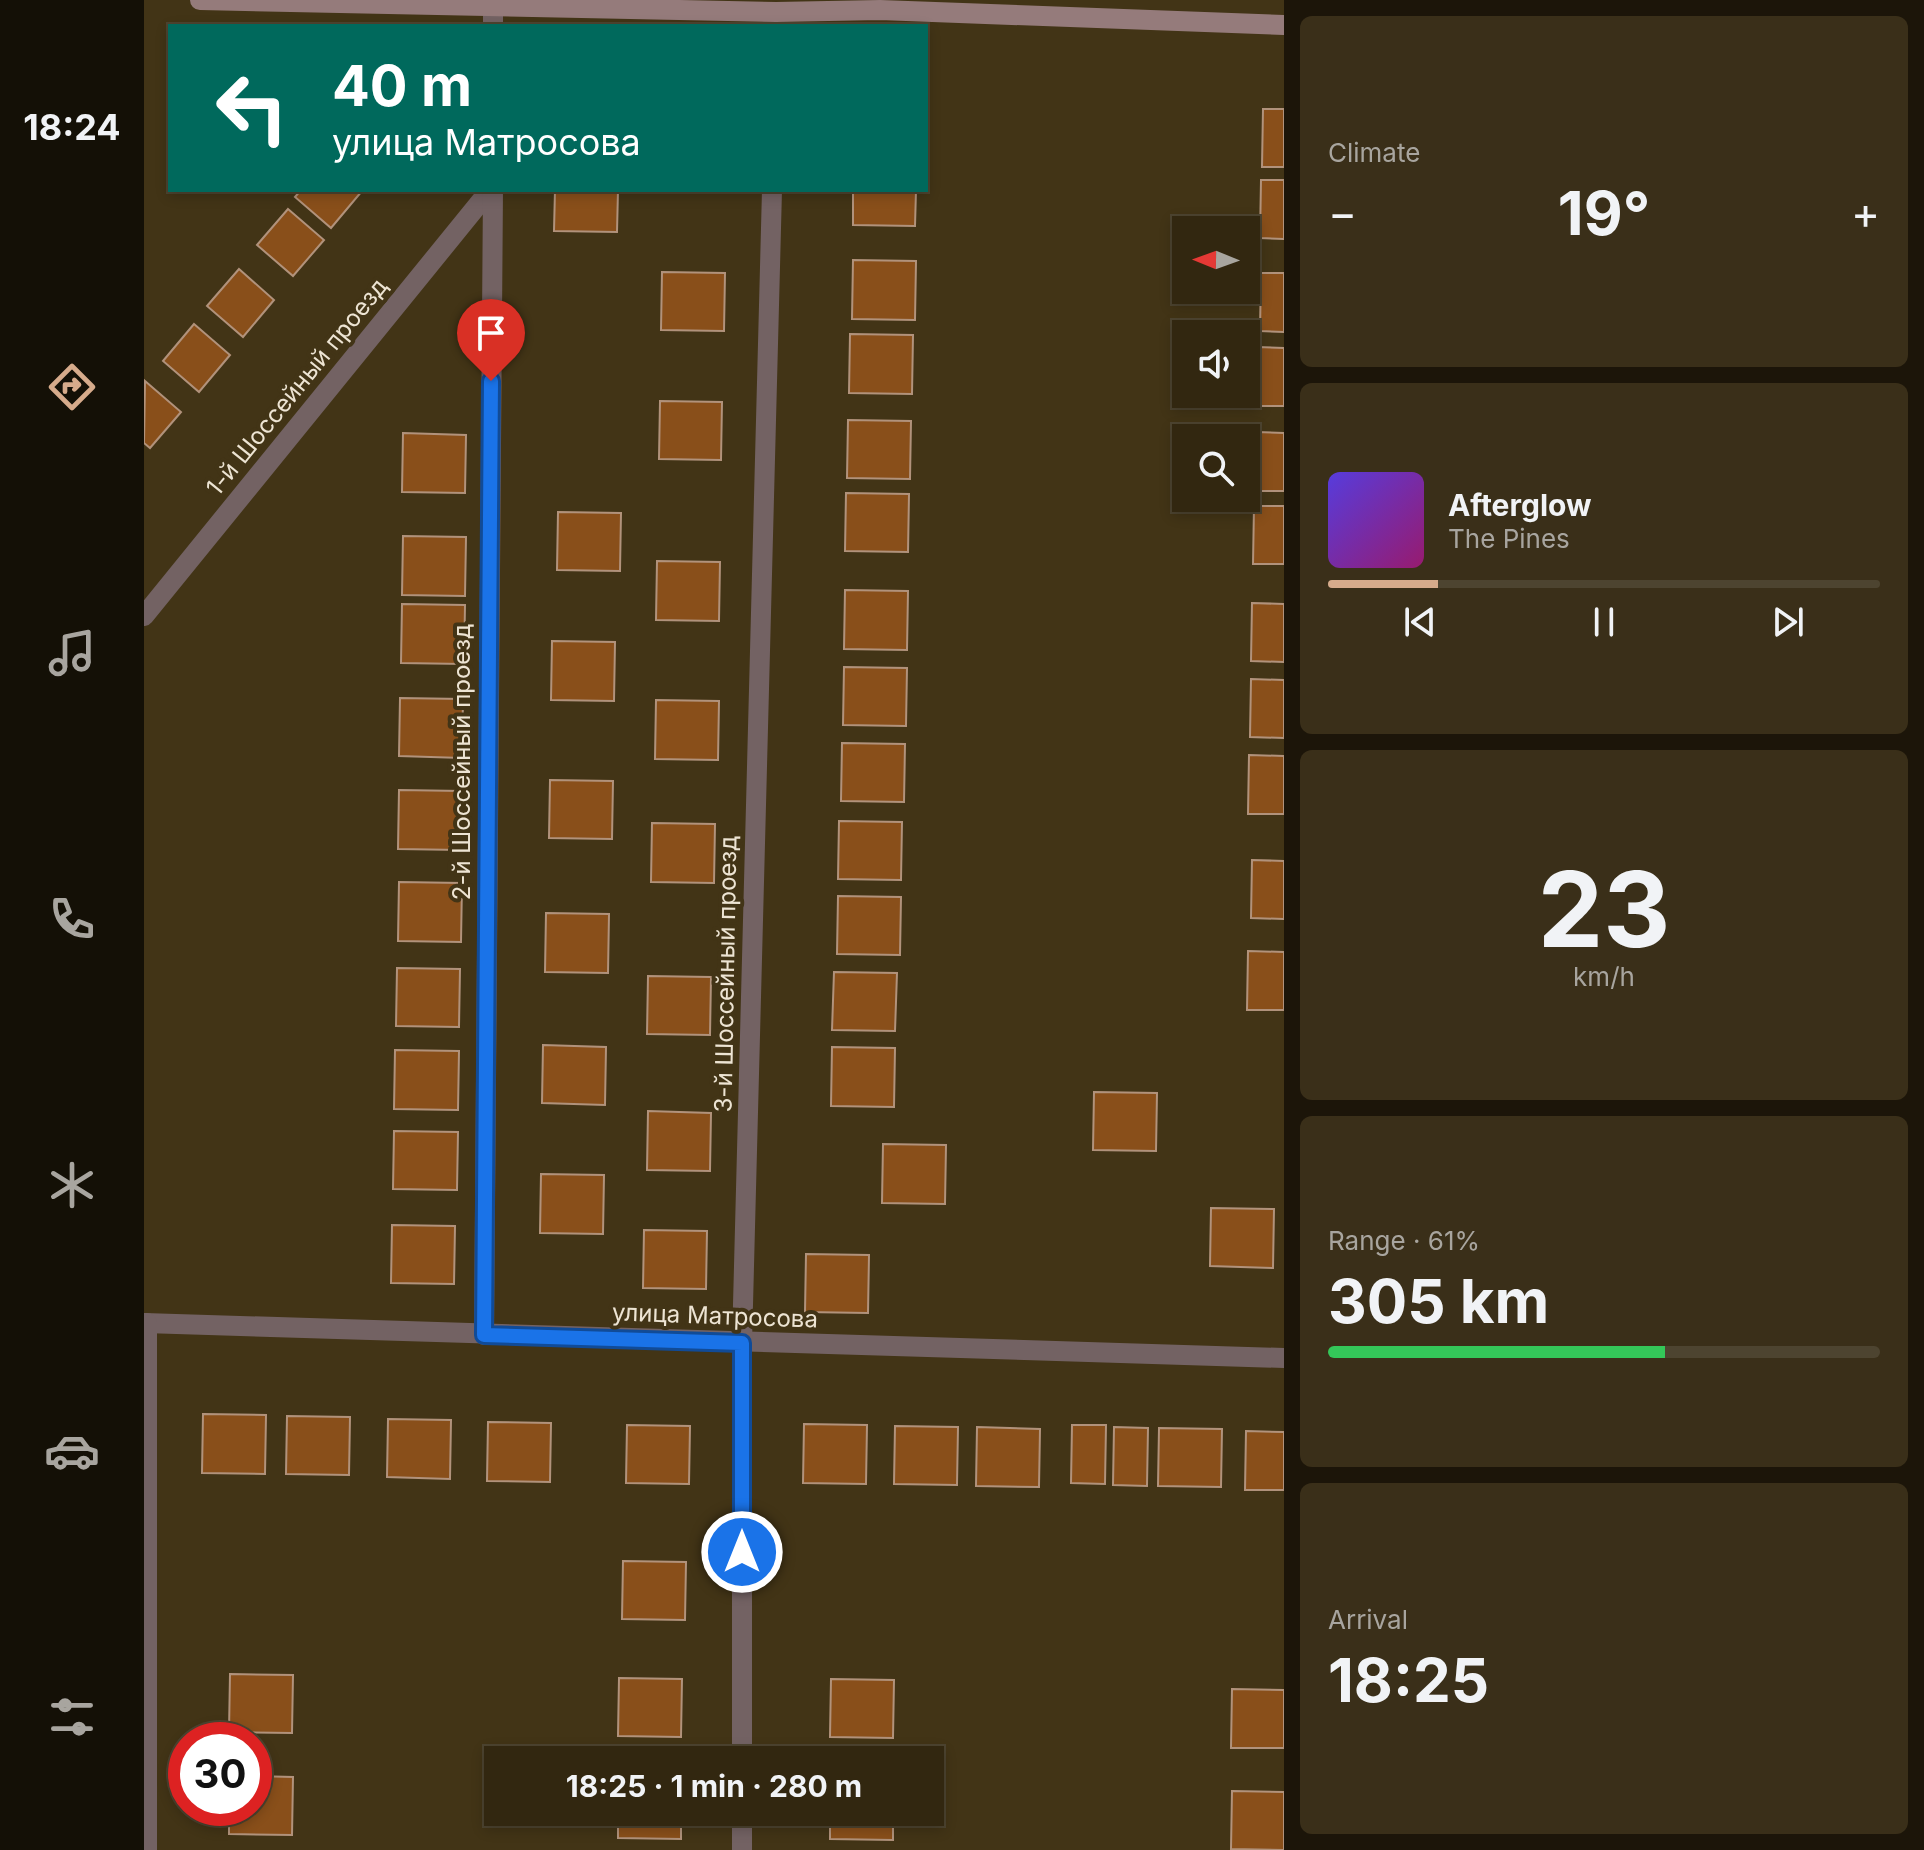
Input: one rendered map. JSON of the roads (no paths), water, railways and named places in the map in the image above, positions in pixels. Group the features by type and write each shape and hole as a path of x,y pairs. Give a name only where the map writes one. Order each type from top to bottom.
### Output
{"street":[{"path":"200,0 493,5 776,19 880,5 1284,25"},
{"path":"493,5 493,24"},
{"name":"1-й Шоссейный проезд","path":"144,616 489,192"},
{"name":"2-й Шоссейный проезд","path":"484,1335 491,192"},
{"name":"3-й Шоссейный проезд","path":"742,1746 742,1343 772,192"},
{"path":"145,1323 147,1850"},
{"name":"улица Матросова","path":"145,1323 1284,1358"},
{"path":"742,1826 742,1850"}]}
